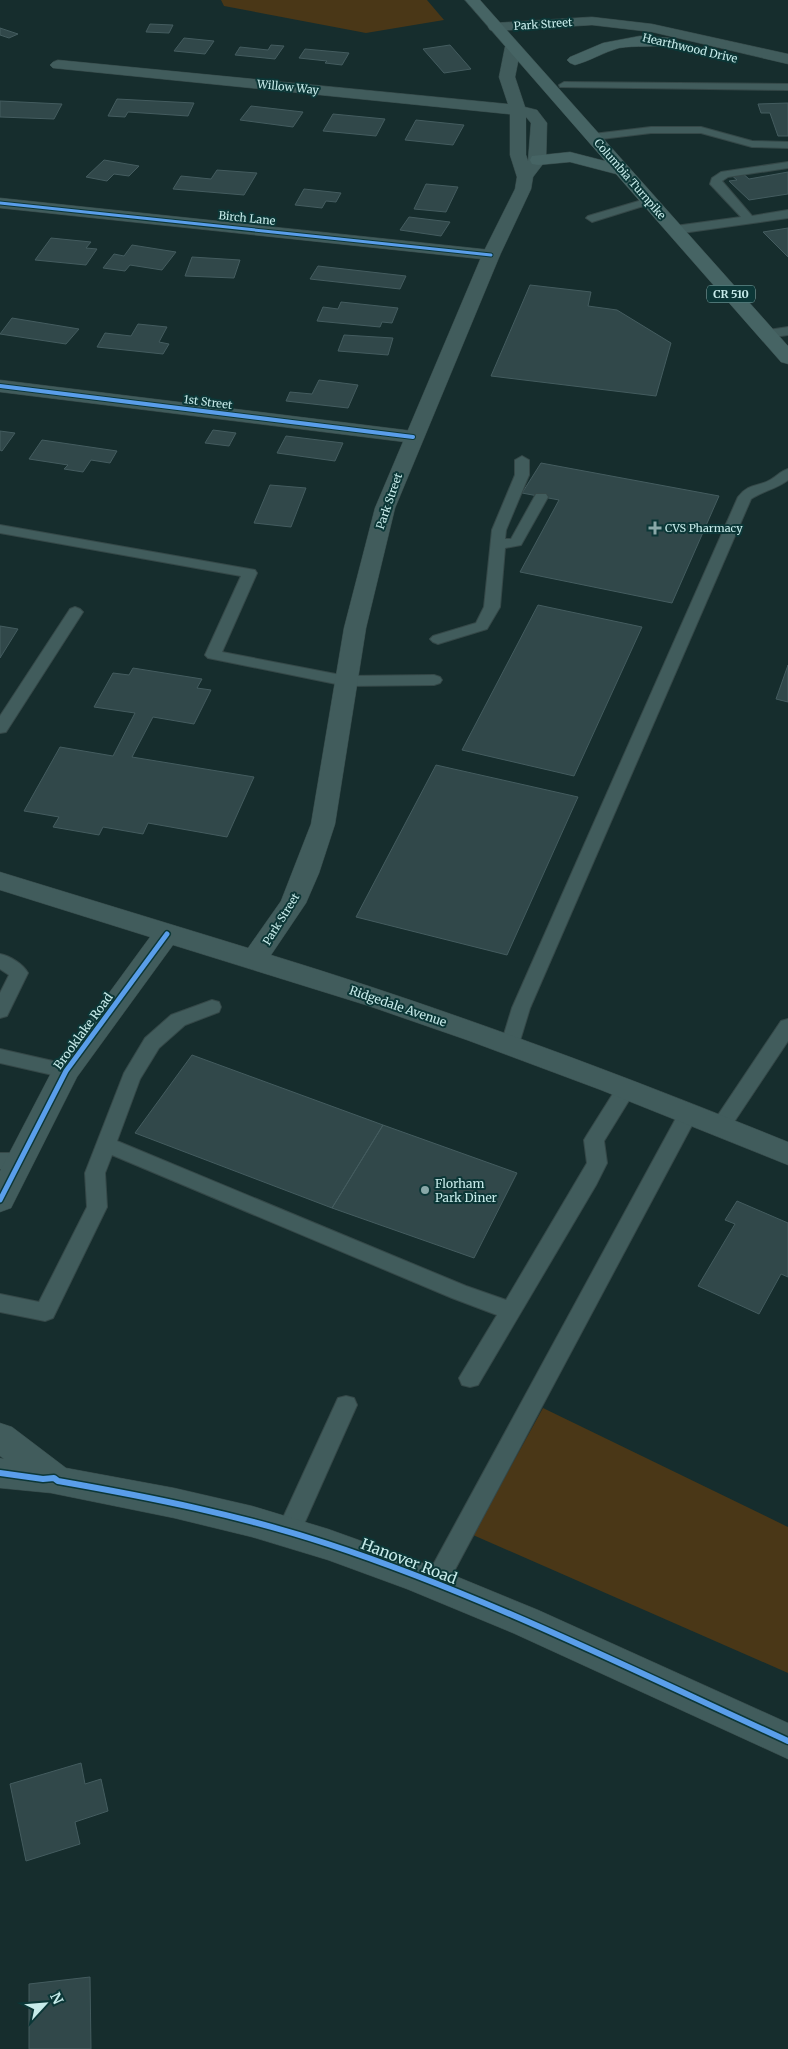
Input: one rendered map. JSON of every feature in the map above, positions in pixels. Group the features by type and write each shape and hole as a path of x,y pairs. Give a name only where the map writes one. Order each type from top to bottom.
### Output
{"main road":[{"name":"Columbia Turnpike","path":"472,0 510,44 562,91 593,137 788,358"},
{"path":"562,91 593,20"},
{"path":"575,60 600,48 628,41 666,41"},
{"path":"538,160 570,157 622,170"}],"street":[{"name":"Park Street","path":"495,27 593,20"},
{"name":"Park Street","path":"254,960 293,903 320,832 355,628 385,508 491,255 517,203 525,177 518,155 518,110 507,77 510,44 571,31 593,20"},
{"name":"Hearthwood Drive","path":"593,20 666,41 788,70"},
{"name":"Hearthwood Drive","path":"593,20 652,28 788,59"},
{"name":"Willow Way","path":"58,65 518,110"},
{"path":"518,110 531,114 539,124 538,160 525,177"},
{"name":"Birch Lane","path":"0,203 491,255"},
{"name":"1st Street","path":"0,386 413,438"},
{"name":"Ridgedale Avenue","path":"0,881 167,934 322,980 510,1044 788,1154"},
{"name":"Brooklake Road","path":"0,1200 9,1161 66,1070 167,934"},
{"path":"0,1437 56,1479"},
{"name":"Hanover Road","path":"0,1473 56,1479 176,1503 288,1533 363,1557 435,1584 788,1741"},
{"path":"0,1494 56,1479"}],"lane":[{"path":"562,91 788,87"},
{"path":"593,137 652,130 701,130 752,144 788,145"},
{"path":"749,219 716,184 716,180 725,174 788,165"},
{"path":"592,218 649,201"},
{"path":"675,230 788,214"},
{"path":"767,334 788,331"},
{"path":"438,639 482,626 492,607 500,530 522,475 522,460"},
{"path":"510,1044 522,1008 745,497 759,487 781,486 788,473"},
{"path":"498,545 516,542 541,498"},
{"path":"0,529 250,573 213,655 346,680 434,680"},
{"path":"0,728 74,612"},
{"path":"0,960 19,973 0,1012"},
{"path":"0,1303 44,1312 97,1207 95,1173 131,1078 152,1043 178,1020 212,1007"},
{"path":"720,1126 788,1026"},
{"path":"0,1056 66,1070"},
{"path":"470,1378 586,1184 597,1163 594,1140 626,1089"},
{"path":"435,1584 688,1114"},
{"path":"105,1144 458,1292 511,1311"},
{"path":"288,1533 346,1405"}],"shaded area":[{"path":"221,0 427,0 444,20 366,33 224,6"},
{"path":"543,1408 788,1527 788,1673 473,1535"}],"building":[{"path":"150,24 173,25 169,33 146,32"},
{"path":"0,28 18,34 9,38 0,35"},
{"path":"184,38 214,41 205,54 174,51"},
{"path":"271,45 284,46 275,59 235,55 240,47 268,50"},
{"path":"450,45 471,69 444,73 423,49"},
{"path":"305,49 349,53 342,65 325,63 327,61 299,58"},
{"path":"117,99 194,103 188,116 128,112 125,117 108,116"},
{"path":"0,101 62,104 54,119 0,117"},
{"path":"788,103 788,136 778,136 770,113 761,113 758,104"},
{"path":"251,106 303,112 293,127 240,120"},
{"path":"333,114 385,119 376,136 323,131"},
{"path":"416,120 464,125 453,145 405,140"},
{"path":"104,160 139,166 129,176 114,174 107,181 86,177"},
{"path":"217,170 257,173 244,195 173,189 181,176 211,179"},
{"path":"741,172 749,179 788,172 788,194 749,200 729,181 737,180 730,174"},
{"path":"426,184 458,187 446,212 414,209"},
{"path":"304,189 341,193 336,202 326,201 322,208 295,205"},
{"path":"409,217 450,222 441,236 400,230"},
{"path":"788,228 788,257 763,232"},
{"path":"51,238 91,242 86,248 97,249 86,265 35,260"},
{"path":"132,245 176,252 162,270 130,265 125,271 103,268 114,254 124,256"},
{"path":"192,257 240,260 234,278 185,276"},
{"path":"318,266 406,276 400,289 310,279"},
{"path":"530,285 591,292 588,306 617,310 671,343 656,396 491,376"},
{"path":"341,302 398,308 392,323 382,322 380,327 317,321 323,307 338,309"},
{"path":"12,318 79,329 66,344 0,334"},
{"path":"138,324 167,327 159,342 169,344 163,354 97,347 105,333 131,336"},
{"path":"344,335 393,338 388,355 338,351"},
{"path":"319,380 358,385 348,408 286,401 290,392 312,394"},
{"path":"213,430 236,433 229,446 205,443"},
{"path":"0,431 15,433 2,451 0,450"},
{"path":"286,436 343,443 335,461 277,453"},
{"path":"42,440 117,451 110,463 91,460 83,472 64,469 68,465 29,459"},
{"path":"541,463 719,496 672,603 520,572 559,500 522,493"},
{"path":"270,485 306,488 291,527 254,523"},
{"path":"538,605 642,627 574,776 462,750"},
{"path":"0,626 18,629 0,658"},
{"path":"788,665 788,702 776,699"},
{"path":"133,668 202,679 197,688 211,690 194,724 153,717 132,757 254,777 227,837 148,823 143,834 103,827 99,835 53,827 59,817 24,811 60,747 113,756 135,713 94,707 113,673 129,675"},
{"path":"436,765 578,797 507,955 356,917"},
{"path":"192,1055 383,1125 332,1208 135,1133"},
{"name":"Florham Park Diner","path":"383,1125 517,1173 474,1258 332,1208"},
{"path":"737,1201 788,1223 788,1277 781,1274 759,1314 698,1286 735,1224 725,1220"},
{"path":"81,1763 85,1784 101,1779 108,1811 75,1822 80,1844 26,1861 10,1784"},
{"path":"90,1977 91,2049 29,2049 29,1984"}],"cycle path":[{"path":"0,203 491,255"},
{"path":"0,386 413,437"},
{"path":"0,1200 66,1071 167,934"},
{"path":"0,1473 43,1479 54,1478 58,1481 174,1503 290,1532 328,1544 472,1599 788,1741"}],"place":[{"name":"CVS Pharmacy","path":"655,528"},
{"name":"Florham Park Diner","path":"425,1190"}]}
